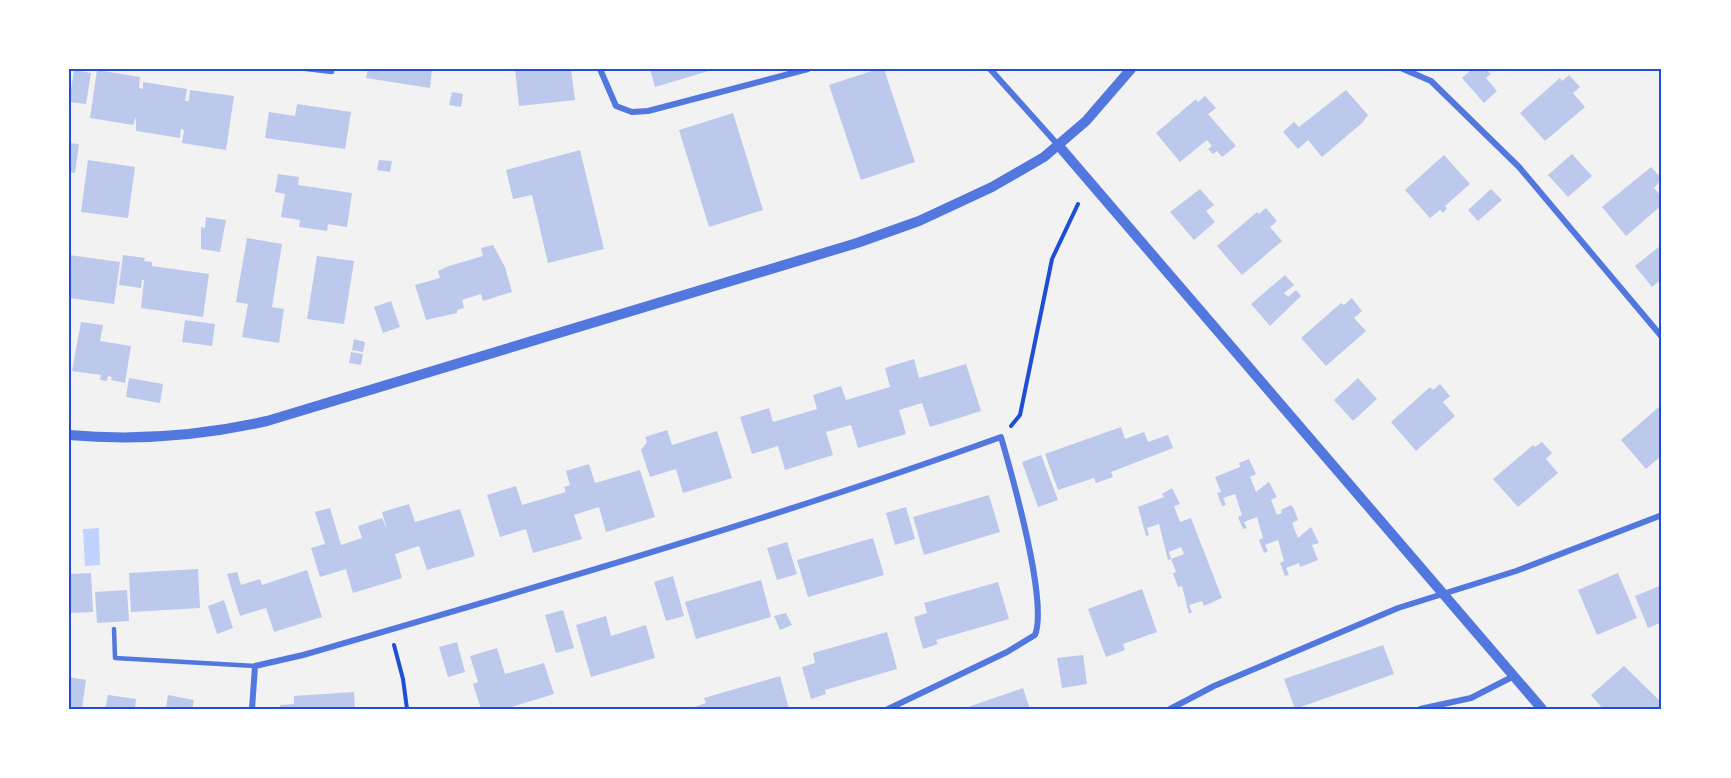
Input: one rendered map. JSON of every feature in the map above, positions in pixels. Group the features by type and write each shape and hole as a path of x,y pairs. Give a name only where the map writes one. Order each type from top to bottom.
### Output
{"street":[{"path":"600,69 616,106 632,112 648,111 715,95 808,69"},
{"path":"990,69 1059,146 1542,709"},
{"path":"69,435 118,439 169,437 236,428 267,421 890,232 1011,177 1059,146 1086,121 1131,69"},
{"path":"1403,69 1431,81 1519,166 1662,337"},
{"path":"252,709 255,666 303,656 871,484 1001,438 1019,503 1033,576 1038,621 1035,635 1014,649 888,709"},
{"path":"1170,709 1214,686 1398,608 1516,571 1662,515"},
{"path":"1420,709 1471,698 1514,676"}],"lane":[{"path":"306,69 332,72"},
{"path":"114,629 115,658 255,666"}],"path":[{"path":"1001,438 1020,415 1052,259 1078,204"},
{"path":"390,630 403,679 407,709"}],"water":[{"path":"99,528 100,565 85,566 83,529"}],"building":[{"path":"368,69 432,69 430,88 366,78"},
{"path":"515,69 571,69 575,100 519,106"},
{"path":"650,69 712,69 712,70 655,87"},
{"path":"884,69 915,162 861,180 829,85"},
{"path":"1472,69 1486,69 1491,74 1486,78 1497,91 1484,103 1462,78"},
{"path":"74,70 91,73 86,104 69,102"},
{"path":"97,70 140,77 139,88 143,89 143,82 187,89 185,101 189,101 190,90 234,96 226,150 182,143 184,130 181,129 180,138 136,131 136,117 133,125 90,118"},
{"path":"1569,75 1580,87 1573,93 1585,107 1545,141 1520,113 1560,78 1562,81"},
{"path":"1346,90 1368,115 1362,123 1322,157 1308,140 1298,149 1283,132 1294,122 1299,127"},
{"path":"452,92 463,94 461,107 449,105"},
{"path":"1205,96 1216,108 1208,114 1236,146 1222,157 1217,151 1213,154 1208,149 1212,146 1207,140 1180,162 1156,133 1196,99 1198,102"},
{"path":"297,104 351,112 345,149 265,138 269,112 295,116"},
{"path":"733,113 763,210 709,227 679,130"},
{"path":"69,143 79,144 75,173 69,172"},
{"path":"580,150 604,249 548,263 532,195 513,199 506,170"},
{"path":"1572,154 1592,176 1568,197 1548,175"},
{"path":"1444,155 1470,184 1445,206 1447,208 1443,213 1440,210 1430,218 1405,190"},
{"path":"88,160 135,167 128,218 81,212"},
{"path":"379,160 392,161 390,172 377,170"},
{"path":"1651,167 1662,179 1654,188 1662,197 1662,205 1626,236 1602,207"},
{"path":"278,174 299,177 298,185 352,193 347,227 328,224 327,231 299,227 300,220 281,217 285,194 275,192"},
{"path":"1200,189 1214,205 1206,211 1215,222 1194,240 1170,212"},
{"path":"1491,189 1502,200 1478,221 1468,210"},
{"path":"1266,208 1277,221 1270,227 1282,241 1242,275 1217,246 1257,212 1259,214"},
{"path":"206,217 226,220 220,252 201,249 201,227 205,228"},
{"path":"247,238 282,244 272,307 284,309 279,343 242,337 248,304 236,302"},
{"path":"493,245 505,267 512,292 483,301 481,294 462,300 464,308 457,310 457,313 426,320 415,285 440,278 438,271 449,266 483,256 481,248"},
{"path":"1660,246 1662,279 1652,287 1635,266"},
{"path":"69,255 120,262 114,304 69,298"},
{"path":"123,255 145,258 144,261 152,262 152,266 209,274 203,317 141,308 144,280 142,280 141,288 119,285"},
{"path":"317,256 354,261 344,324 307,319"},
{"path":"1285,275 1294,285 1284,293 1288,297 1296,290 1301,296 1270,326 1251,304"},
{"path":"1352,298 1362,311 1354,318 1366,331 1326,366 1301,338 1341,303 1344,305"},
{"path":"391,301 400,327 383,333 374,307"},
{"path":"185,320 215,324 212,346 182,342"},
{"path":"81,322 103,325 100,341 131,346 125,383 111,380 112,377 108,376 107,381 100,380 101,375 72,371"},
{"path":"354,339 365,342 363,352 352,350"},
{"path":"351,352 363,354 361,365 349,363"},
{"path":"914,359 919,378 966,364 981,411 930,427 922,403 899,410 906,434 858,448 851,425 826,432 833,455 785,470 778,446 752,454 740,417 769,408 773,422 817,409 813,395 841,386 846,400 890,387 885,368"},
{"path":"129,378 163,384 160,403 126,397"},
{"path":"1358,378 1377,399 1353,421 1334,400"},
{"path":"1440,384 1450,396 1443,402 1455,416 1416,451 1391,422 1430,387 1433,390"},
{"path":"1660,406 1662,455 1646,469 1621,440"},
{"path":"1121,427 1125,439 1144,432 1148,442 1168,435 1173,448 1111,472 1113,477 1096,483 1094,478 1058,490 1045,454"},
{"path":"667,430 672,445 717,431 732,478 683,493 676,469 650,477 641,450 647,442 645,437"},
{"path":"1542,442 1552,453 1546,459 1558,473 1518,507 1493,479 1533,445 1535,447"},
{"path":"1041,455 1058,500 1038,507 1022,462"},
{"path":"1249,459 1256,474 1250,477 1256,492 1269,482 1277,497 1271,500 1277,515 1291,505 1298,520 1292,523 1298,538 1311,527 1319,543 1312,545 1318,560 1300,567 1299,563 1286,568 1289,575 1285,576 1280,563 1284,561 1278,540 1265,545 1268,551 1264,553 1259,540 1263,538 1257,517 1244,522 1247,528 1243,529 1238,517 1242,515 1235,494 1223,498 1226,505 1222,506 1217,493 1221,492 1215,477 1240,467 1239,463"},
{"path":"589,464 595,483 640,470 655,517 606,532 599,507 574,515 582,539 533,553 526,529 500,537 487,495 516,486 522,505 566,492 564,487 570,485 566,471"},
{"path":"1172,488 1180,504 1174,506 1180,522 1191,518 1222,598 1204,606 1202,601 1189,605 1192,612 1189,614 1182,586 1178,587 1173,573 1176,572 1171,559 1168,560 1159,524 1147,528 1149,535 1146,536 1138,507 1164,497 1162,494","holes":["1181,547 1184,554 1171,559 1169,552"]},
{"path":"989,495 1000,532 924,555 913,517"},
{"path":"409,504 415,522 460,509 475,556 427,570 419,546 395,554 402,578 353,593 346,569 320,577 311,548 325,544 315,512 330,508 341,545 362,538 358,526 382,518 387,530 382,512"},
{"path":"906,507 915,539 895,545 886,513"},
{"path":"873,538 884,575 808,597 797,560"},
{"path":"787,542 797,574 777,580 767,548"},
{"path":"198,569 200,608 131,612 129,573"},
{"path":"307,570 322,617 274,632 266,608 240,616 227,574 237,572 241,585 260,579 262,585"},
{"path":"91,573 93,612 69,613 69,574"},
{"path":"1618,573 1637,618 1597,635 1578,590"},
{"path":"673,576 684,616 666,621 654,582"},
{"path":"761,580 771,617 696,639 685,602"},
{"path":"998,582 1009,619 936,640 938,644 923,649 914,617 927,613 924,603"},
{"path":"1662,585 1662,622 1648,628 1635,596"},
{"path":"1142,589 1157,632 1123,644 1125,650 1106,657 1088,609"},
{"path":"127,590 129,621 97,623 95,592"},
{"path":"224,600 233,628 217,634 208,606"},
{"path":"563,610 574,648 556,653 545,615"},
{"path":"786,613 792,625 780,630 774,616"},
{"path":"606,616 611,636 646,625 655,658 591,677 576,625"},
{"path":"887,632 897,669 825,690 826,694 811,699 802,667 815,663 813,653"},
{"path":"457,642 465,672 448,677 439,647"},
{"path":"1383,645 1394,674 1295,709 1284,679"},
{"path":"497,648 505,674 544,663 554,694 505,709 481,709 473,684 478,682 470,656"},
{"path":"1083,655 1087,684 1062,688 1057,658"},
{"path":"1624,666 1659,700 1662,697 1662,709 1603,709 1591,695"},
{"path":"780,676 789,709 689,709 706,703 704,698"},
{"path":"69,677 86,680 82,709 69,709"},
{"path":"1023,688 1030,709 962,709"},
{"path":"354,692 355,709 281,709 280,705 294,704 294,696"},
{"path":"108,695 136,699 135,709 105,709"},
{"path":"168,695 194,700 192,709 166,709"}]}
